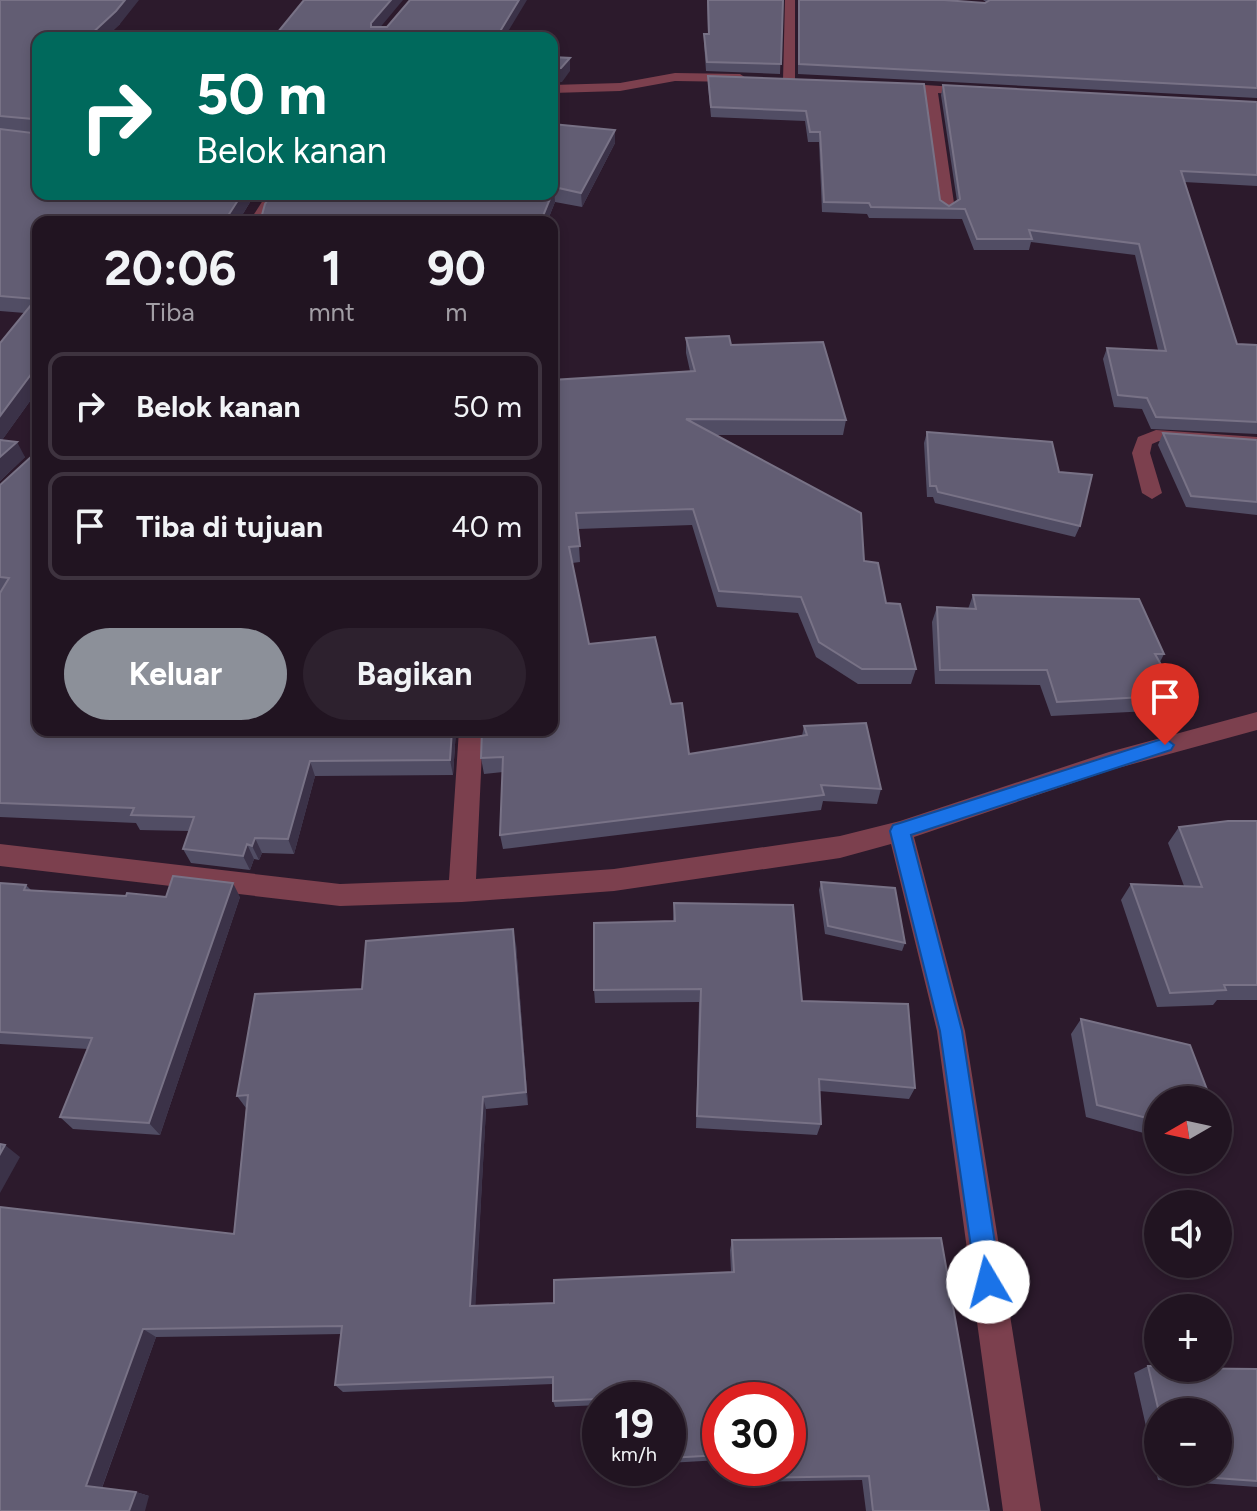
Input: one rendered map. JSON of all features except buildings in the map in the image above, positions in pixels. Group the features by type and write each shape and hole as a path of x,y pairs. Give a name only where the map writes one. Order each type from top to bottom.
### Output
{"street":[{"path":"790,0 783,79 803,81"},
{"path":"558,89 620,87 675,77 753,78"},
{"path":"874,85 992,93"},
{"path":"931,89 948,210"},
{"path":"1152,493 1141,453 1144,441 1156,435 1257,443"},
{"path":"0,855 340,895 462,891 614,880 840,847 900,831 1109,761 1257,721"},
{"path":"462,891 471,736"},
{"path":"900,831 951,1031 1022,1511"}],"route":[{"path":"988,1282 951,1031 900,831 1165,745"}]}
